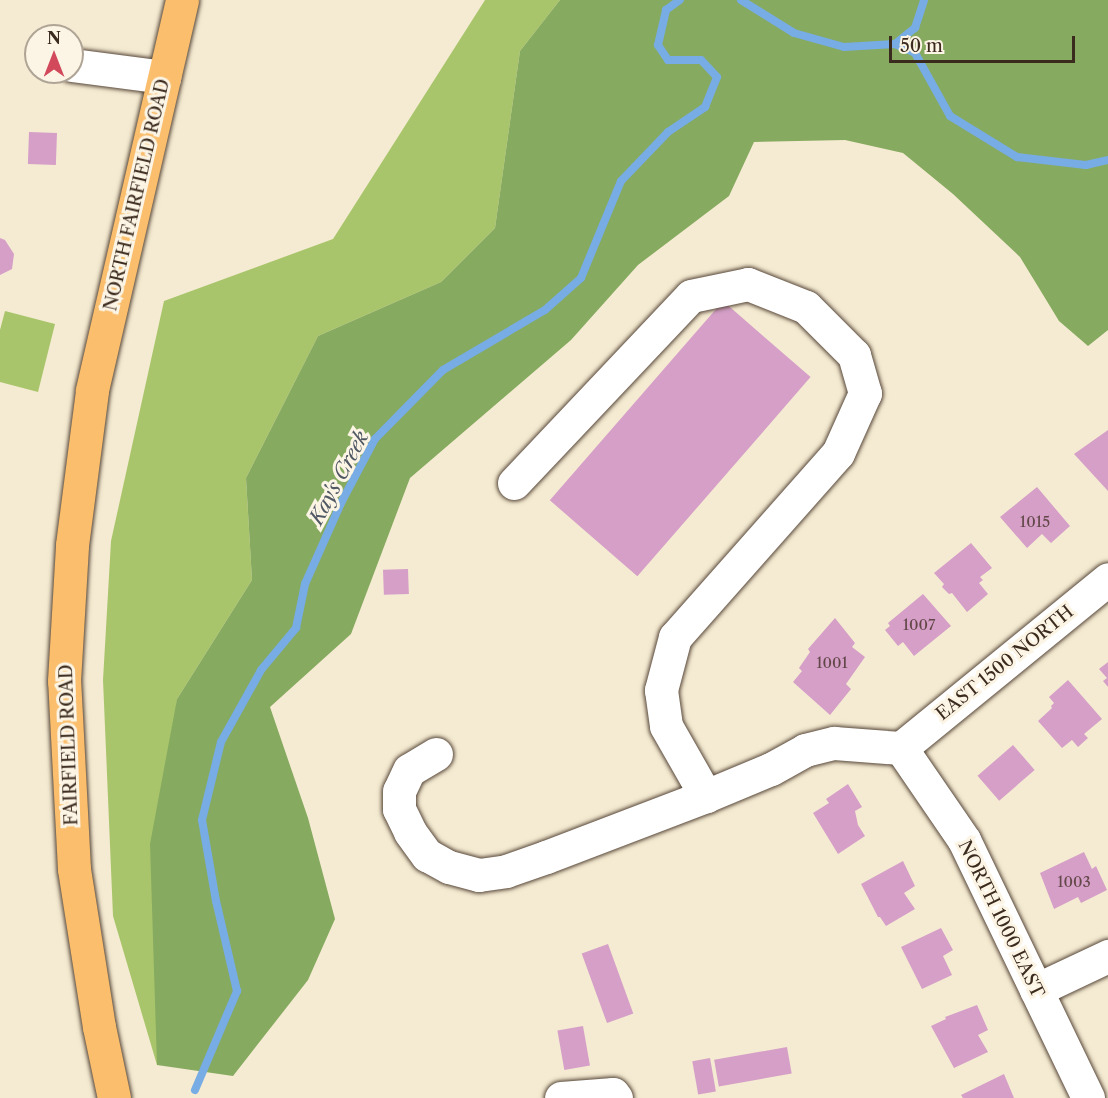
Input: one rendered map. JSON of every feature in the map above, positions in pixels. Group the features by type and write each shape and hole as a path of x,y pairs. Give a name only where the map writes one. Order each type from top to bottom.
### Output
{"main road":[{"name":"NORTH FAIRFIELD ROAD","path":"92,390 182,0"},
{"name":"FAIRFIELD ROAD","path":"92,390 72,545 64,681 74,869 99,1027 114,1098"}],"street":[{"path":"84,67 164,77"},
{"path":"514,483 691,296 748,284 806,307 854,355 865,393 838,453 675,637 661,690 666,726 706,796"},
{"name":"EAST 1500 NORTH","path":"901,748 1108,579"},
{"path":"436,754 409,770 399,792 399,809 410,832 427,855 449,867 479,875 516,868 706,796 771,769 805,750 834,743 901,748"},
{"name":"NORTH 1000 EAST","path":"901,748 964,840 1088,1098"},
{"path":"1036,990 1108,956"},
{"path":"561,1098 613,1094 616,1098"}],"green space":[{"path":"485,0 560,0 520,51 495,228 441,282 318,336 246,478 252,580 177,699 157,1065 113,916 103,680 111,541 164,301 333,239"},
{"path":"560,0 1108,0 1108,330 1088,346 1059,321 1020,257 953,194 903,153 845,140 754,142 729,196 638,265 571,340 410,478 351,634 270,707 308,818 335,919 308,980 233,1076 157,1065 150,844 177,699 252,580 246,478 318,336 441,282 495,228 520,51"},
{"path":"5,311 55,324 38,392 0,382 0,330"}],"building":[{"path":"29,132 57,133 56,165 28,164"},
{"path":"0,238 5,240 14,254 12,269 0,275"},
{"path":"723,301 811,377 637,576 550,500"},
{"path":"1108,430 1108,491 1074,454"},
{"path":"1037,487 1070,526 1051,543 1042,534 1027,548 1000,517"},
{"path":"971,543 992,568 980,577 983,580 979,583 988,594 967,612 952,593 949,594 942,587 944,584 934,573"},
{"path":"408,569 409,594 384,595 383,570"},
{"path":"923,594 951,626 914,656 903,642 898,646 885,630 890,626 888,623"},
{"path":"835,618 855,643 852,647 865,657 846,684 851,689 830,715 793,682 802,671 799,668 810,652 808,649"},
{"path":"1108,662 1108,687 1103,681 1107,678 1099,669"},
{"path":"1068,680 1102,719 1084,734 1088,738 1078,747 1072,740 1062,748 1038,721 1052,708 1054,703 1049,697"},
{"path":"1013,745 1035,770 999,801 978,776"},
{"path":"848,784 862,807 855,811 858,825 865,836 838,854 813,813 829,803 826,799"},
{"path":"1084,852 1092,869 1096,866 1107,890 1081,903 1078,897 1054,909 1040,873"},
{"path":"903,861 915,886 904,893 915,909 886,926 878,917 861,884"},
{"path":"941,928 953,950 943,956 952,975 922,989 901,947"},
{"path":"608,944 633,1014 607,1023 582,954"},
{"path":"977,1005 988,1030 978,1035 988,1052 954,1068 931,1026 946,1019 945,1017"},
{"path":"583,1026 590,1065 564,1070 557,1031"},
{"path":"787,1047 792,1074 719,1086 714,1060"},
{"path":"710,1058 716,1091 698,1095 692,1061"},
{"path":"1004,1074 1014,1098 963,1098 961,1095"}],"waterway":[{"name":"Kay's Creek","path":"195,1090 237,991 216,901 202,820 221,742 261,670 296,628 305,584 342,501 375,439 443,370 545,310 581,278 621,181 668,132 705,107 717,77 701,60 668,60 658,45 666,10 680,0"},
{"path":"741,0 794,33 844,47 895,44 915,53 950,116 1017,157 1086,165 1108,160"},
{"path":"895,44 915,28 924,0"}]}
